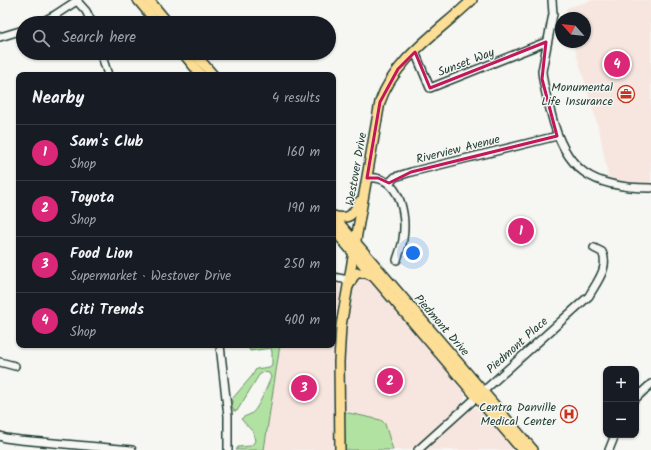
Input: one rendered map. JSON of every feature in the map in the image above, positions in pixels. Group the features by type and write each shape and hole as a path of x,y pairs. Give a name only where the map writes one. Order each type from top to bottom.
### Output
{"main road":[{"path":"138,0 151,16"},
{"path":"149,0 162,16"},
{"name":"Westover Drive","path":"340,450 339,362 341,326 376,119 383,94 393,75 415,52 472,0"},
{"path":"189,60 199,72"},
{"path":"200,60 210,72"},
{"path":"336,217 344,218 353,213 364,192"},
{"name":"Piedmont Drive","path":"336,220 479,394 522,450"},
{"name":"Piedmont Drive","path":"336,233 479,394 533,450"},
{"path":"346,290 357,273 366,273 374,277"}],"street":[{"path":"53,16 77,0 88,16"},
{"path":"552,0 553,14 542,63 542,79 557,136 572,161 585,173 614,186 651,188"},
{"path":"0,37 16,32"},
{"name":"Sunset Way","path":"415,52 430,88 546,42"},
{"path":"103,60 107,72"},
{"name":"Riverview Avenue","path":"389,183 395,177 410,172 557,136"},
{"path":"367,178 378,178 389,183 400,201 404,222 403,240 396,260"},
{"name":"Piedmont Place","path":"418,450 589,296 604,268 605,258 602,252 594,248"},
{"path":"336,278 348,280"},
{"path":"220,348 228,416 228,450"},
{"path":"0,362 15,366"},
{"path":"639,395 651,384"},
{"path":"0,436 20,440 132,450"},
{"path":"609,450 614,438"}],"highlighted area":[{"path":"546,42 542,79 557,136 411,172 389,183 378,178 367,178 380,102 398,69 415,52 430,88"}],"shaded area":[{"path":"593,0 651,0 651,185 611,183 608,176 600,134 575,48 591,48 591,12 567,12 566,8"},
{"path":"358,276 370,278 406,320 465,395 463,403 410,450 393,450 385,424 381,420 344,412 343,345 353,283"},
{"path":"336,282 341,286 336,328"},
{"path":"280,348 334,348 336,450 264,450"},
{"path":"478,407 482,409 517,450 425,450 471,409"}],"green space":[{"path":"248,348 271,348 250,351"},
{"path":"271,348 280,348 264,450 236,450 238,447 251,446 255,441 253,432 241,419 251,414 257,407 271,377 269,373 264,372 259,375 237,411 234,411 232,399 252,376 256,369 269,367 272,365"},
{"path":"344,412 381,420 385,424 393,450 345,450"}],"place":[{"name":"Citi Trends","path":"617,64"},
{"name":"Monumental Life Insurance","path":"626,94"},
{"name":"Sam's Club","path":"521,231"},
{"name":"Toyota","path":"390,381"},
{"name":"Food Lion","path":"304,388"},
{"name":"Centra Danville Medical Center","path":"569,414"}]}
